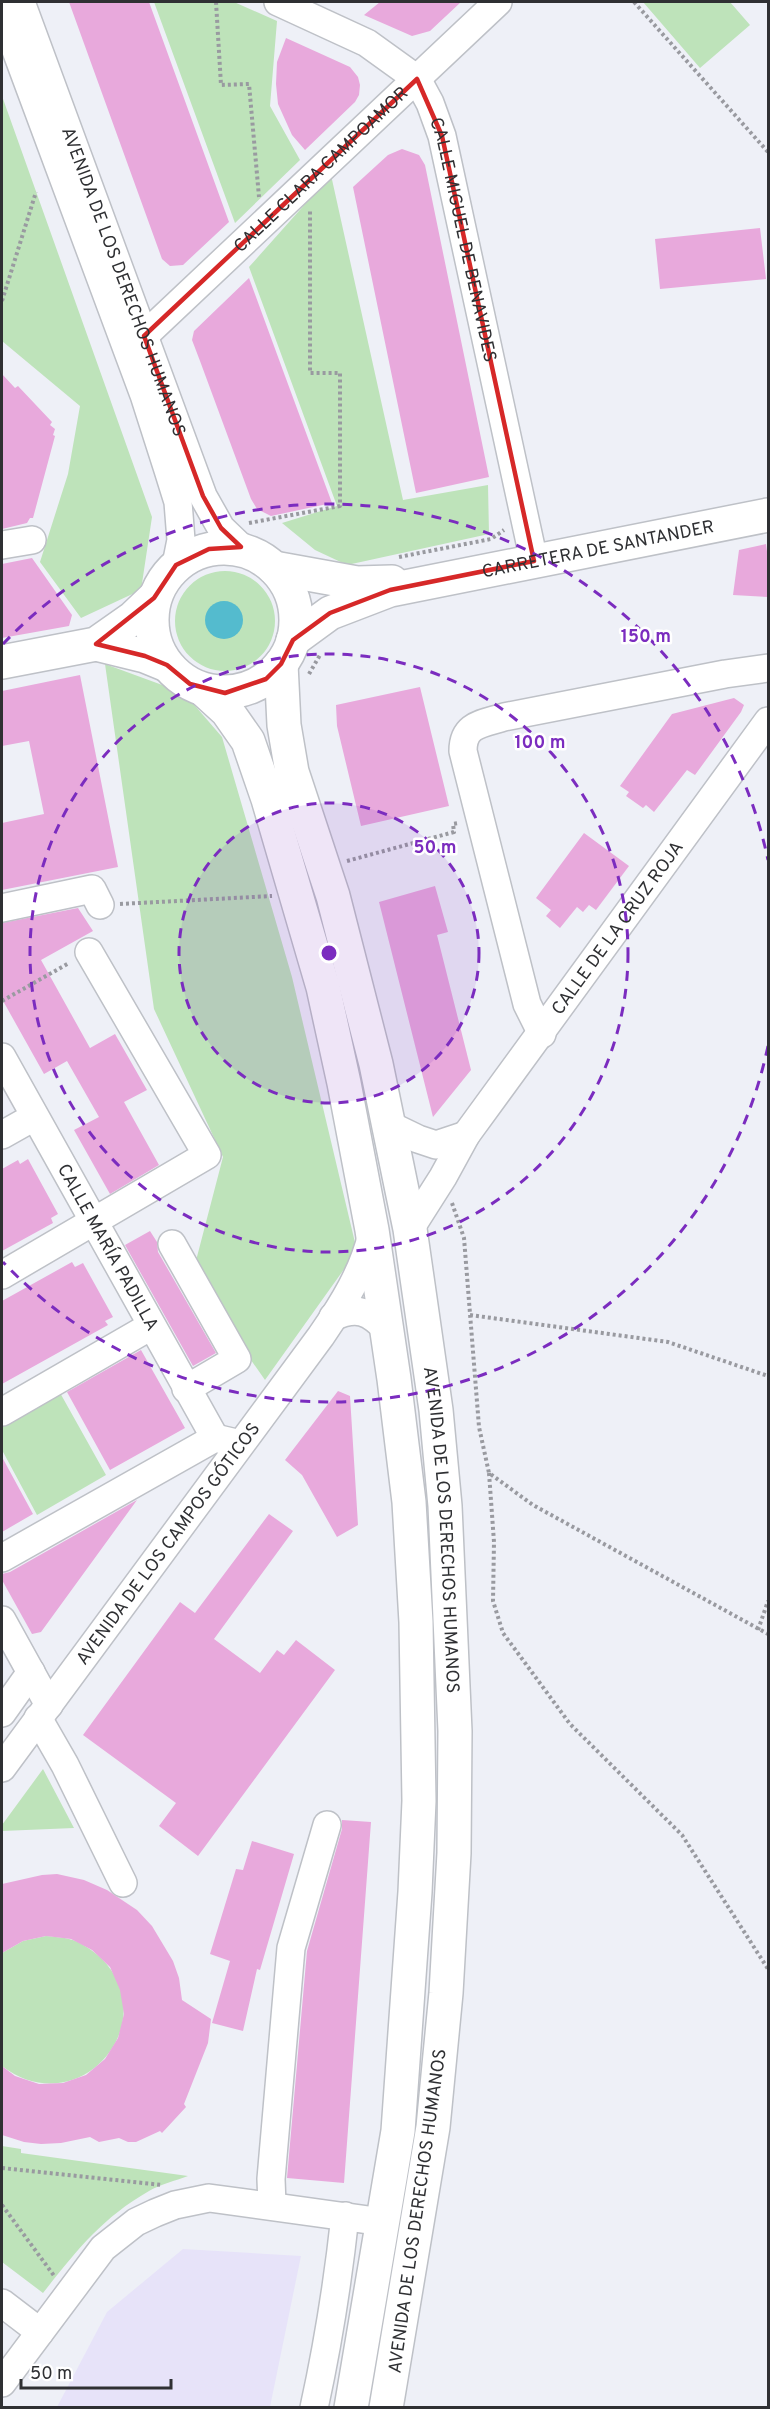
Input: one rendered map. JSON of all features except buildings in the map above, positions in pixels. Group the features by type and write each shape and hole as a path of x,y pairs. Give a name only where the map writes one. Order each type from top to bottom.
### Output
{"main road":[{"name":"CARRETERA DE SANTANDER","path":"429,581 768,515"},
{"path":"167,665 152,633 151,616 154,598 163,580 176,565 191,555 209,549 227,548 245,551 260,558 273,568 286,583 294,601 301,659"},
{"path":"273,568 357,583 429,581"},
{"path":"96,644 145,656 167,665 190,684 204,690 225,693 246,689 301,659 330,613 390,590 429,581"},
{"path":"2,662 96,644 133,618 154,598"},
{"name":"AVENIDA DE LOS DERECHOS HUMANOS","path":"301,659 284,725 292,772 323,867 376,1064 389,1125 410,1229 436,1410 445,1506 455,1731 454,1853 446,1993 433,2127 386,2408"},
{"name":"AVENIDA DE LOS DERECHOS HUMANOS","path":"204,690 227,711 248,741 268,799 323,987 372,1230 409,1502 416,1622 420,1801 398,2131 351,2408"}],"street":[{"name":"AVENIDA DE LOS DERECHOS HUMANOS","path":"21,2 203,496 221,528 245,551"},
{"name":"CALLE MIGUEL DE BENAVIDES","path":"278,2 367,43 417,79 430,103 442,136 534,561"},
{"name":"CALLE CLARA CAMPOAMOR","path":"144,336 498,2"},
{"name":"AVENIDA DE LOS DERECHOS HUMANOS","path":"2,13 144,394 168,470 178,502 181,540 176,565"},
{"path":"2,545 32,540"},
{"path":"542,1034 527,1004 463,751 463,739 470,729 504,717 725,674 768,668"},
{"name":"CALLE DE LA CRUZ ROJA","path":"410,1229 466,1135 542,1034 768,721"},
{"path":"2,908 92,889 100,905"},
{"path":"2,1275 207,1155 89,952"},
{"name":"CALLE MARÍA PADILLA","path":"2,1057 215,1438"},
{"path":"2,1135 34,1117"},
{"path":"389,1125 436,1145 466,1135"},
{"name":"AVENIDA DE LOS CAMPOS GÓTICOS","path":"2,1768 333,1317 366,1259 372,1230"},
{"path":"172,1244 237,1359 186,1389"},
{"path":"333,1317 344,1312 359,1312 375,1317 387,1330"},
{"path":"2,1412 151,1326"},
{"path":"2,1558 215,1438 241,1443"},
{"path":"2,1620 31,1672 65,1765 123,1882"},
{"path":"2,1713 31,1672"},
{"path":"272,2205 271,2179 291,1948 327,1825"},
{"path":"2,2383 103,2248 136,2222 155,2213 175,2205 209,2198 383,2222"},
{"path":"314,2408 328,2339 345,2216"},
{"path":"2,2303 40,2332"}],"path":[{"path":"216,2 221,85 249,84 262,225"},
{"path":"634,2 768,152"},
{"path":"221,528 340,506 340,373 310,373 310,180"},
{"path":"2,301 36,192"},
{"path":"394,558 490,539 504,530 505,524"},
{"path":"323,867 454,832 453,824 480,821"},
{"path":"100,905 296,895"},
{"path":"2,1001 89,952"},
{"path":"443,1177 464,1238 479,1427 489,1473 494,1542 493,1601 503,1633 570,1724 682,1835 768,1969"},
{"path":"470,1315 668,1342 768,1376"},
{"path":"489,1473 533,1505 768,1634"},
{"path":"758,1630 768,1601"},
{"path":"2,2168 168,2186"},
{"path":"2,2205 68,2295"}],"highlighted area":[{"path":"417,79 442,136 534,561 390,590 330,613 293,640 281,664 266,679 225,693 190,684 167,665 145,656 96,644 154,598 176,565 209,549 241,547 221,528 203,496 144,336"}],"shaded area":[{"path":"183,2249 301,2256 270,2407 57,2407 107,2312"}],"green space":[{"path":"154,2 234,2 277,21 270,106 300,160 235,223"},
{"path":"643,2 730,2 750,25 700,68"},
{"path":"2,96 152,517 141,590 81,618 40,562 68,474 80,406 2,341"},
{"path":"331,175 403,500 488,485 489,534 347,565 315,550 282,523 337,506 249,267"},
{"path":"225,571 244,574 261,585 272,602 275,621 272,640 261,657 244,668 225,671 206,668 189,657 178,640 175,621 178,602 189,585 206,574"},
{"path":"105,664 184,693 222,737 292,977 357,1251 265,1380 192,1276 223,1157 154,1009"},
{"path":"59,1391 106,1475 37,1515 2,1450 2,1420"},
{"path":"43,1769 74,1828 2,1831 2,1825"},
{"path":"46,1936 73,1940 101,1958 119,1983 124,2010 119,2036 105,2058 84,2075 59,2083 31,2081 2,2066 2,1953 23,1941"},
{"path":"2,2146 21,2149 21,2153 188,2176 163,2184 117,2212 79,2249 43,2293 2,2262"}],"water":[{"path":"224,601 238,606 243,620 238,634 224,639 210,634 205,620 210,606"}]}
